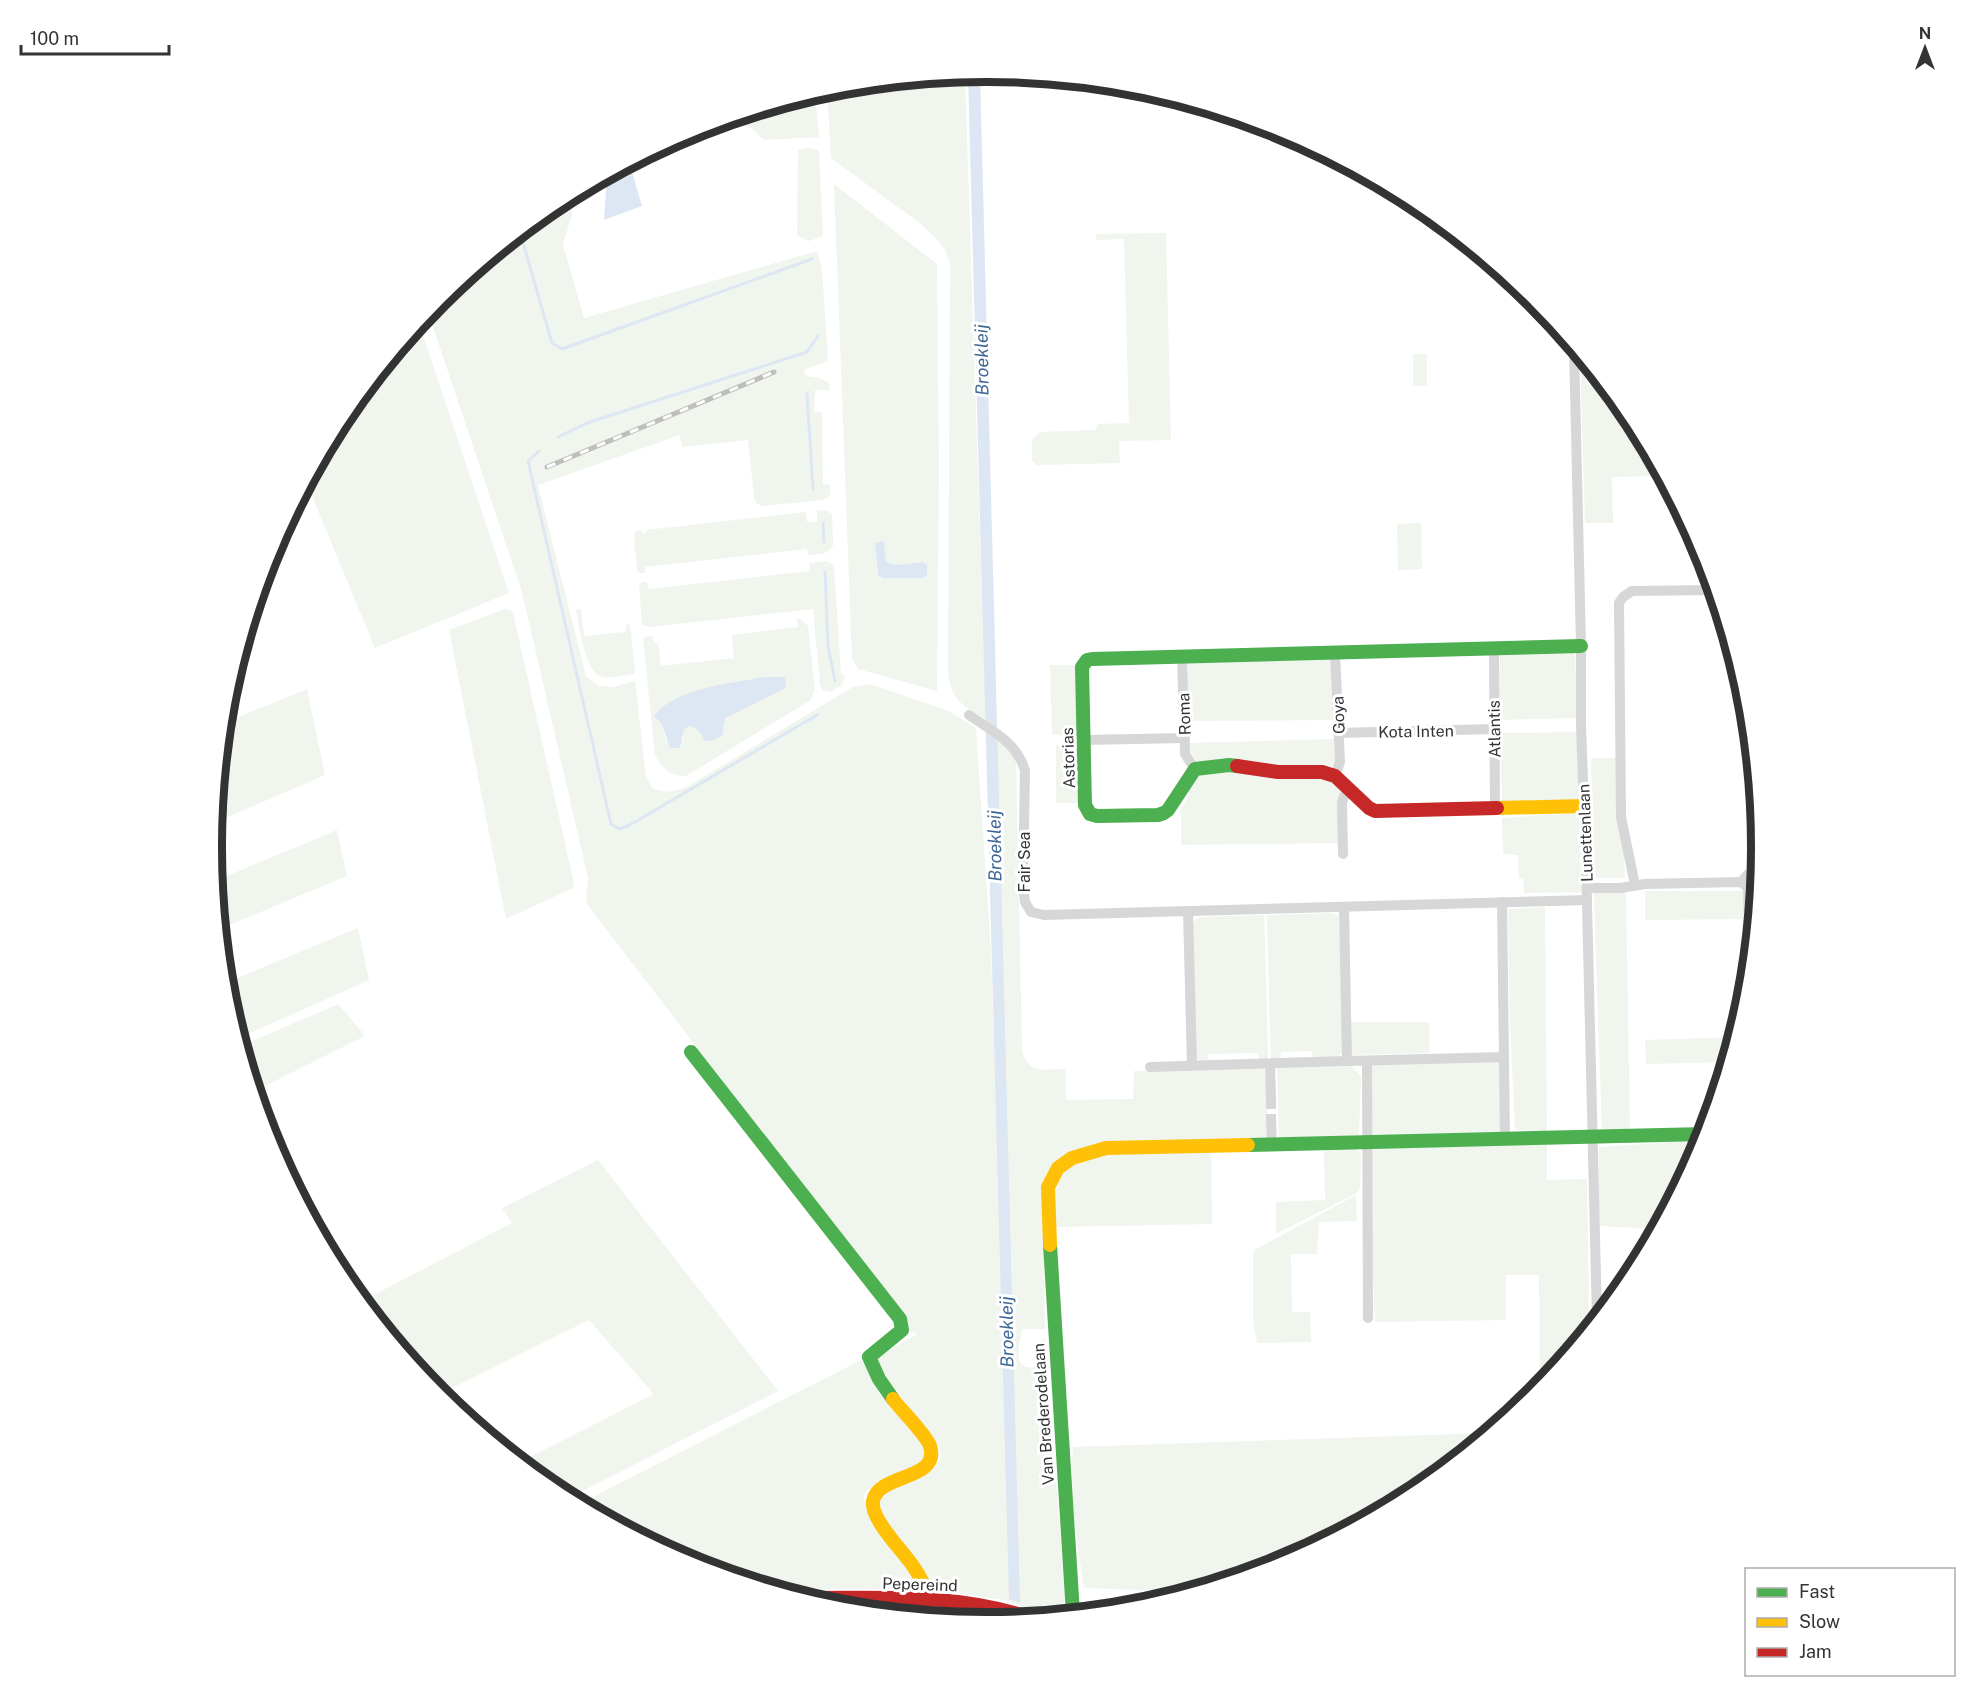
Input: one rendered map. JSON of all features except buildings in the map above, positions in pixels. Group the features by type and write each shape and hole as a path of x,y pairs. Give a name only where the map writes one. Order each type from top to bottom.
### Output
{"street":[{"name":"Lunettenlaan","path":"1574,359 1581,725 1585,806 1597,1307"},
{"path":"1635,885 1621,817 1619,603 1632,591 1706,590"},
{"name":"Astorias","path":"1195,769 1164,813 1158,815 1089,815 1085,805 1082,667 1087,660 1581,646"},
{"name":"Atlantis","path":"1494,650 1495,808"},
{"name":"Goya","path":"1335,653 1340,762 1335,776"},
{"name":"Roma","path":"1182,657 1185,754 1195,769"},
{"name":"Fair Sea","path":"969,715 1004,739 1018,752 1025,771 1023,885 1025,902 1031,912 1044,915 1188,911"},
{"name":"Kota Inten","path":"1338,733 1494,729"},
{"path":"1084,740 1185,738"},
{"path":"1195,769 1229,765 1278,772 1322,772 1335,776 1375,811 1585,806"},
{"path":"1343,855 1342,803 1344,796 1350,790"},
{"path":"1740,882 1750,871"},
{"path":"1587,888 1740,882 1748,888 1748,903"},
{"path":"1192,1065 1188,911 1587,900"},
{"path":"1502,903 1505,1139"},
{"path":"1344,907 1347,1061"},
{"path":"691,1052 900,1319 902,1330 869,1357 872,1367 883,1384 930,1445 933,1453 924,1469 883,1487 873,1495 872,1508 875,1516 922,1578 929,1599"},
{"path":"1150,1067 1504,1057"},
{"path":"1366,1061 1368,1318"},
{"path":"1270,1064 1271,1099"},
{"path":"1271,1119 1272,1145"},
{"name":"Van Brederodelaan","path":"1072,1606 1048,1213 1048,1187 1059,1167 1076,1155 1106,1148 1695,1134"},
{"name":"Pepereind","path":"845,1598 958,1601 1013,1611"}],"shaded area":[{"path":"965,83 986,719 970,710 955,696 948,671 950,264 945,250 921,224 831,158 828,99 887,89"},
{"path":"816,102 819,137 764,140 740,123"},
{"path":"808,148 819,150 823,236 809,241 797,235 798,150"},
{"path":"834,184 937,264 939,471 937,691 858,669 852,658","holes":["884,542 886,561 895,565 923,562 924,578 883,578 878,575 875,543"]},
{"path":"571,206 572,214 563,245 584,318 817,251 822,268 828,361 804,370 806,376 820,378 829,383 830,390 815,390 814,412 822,412 823,484 830,485 830,496 823,500 761,506 756,503 754,497 748,440 682,447 680,435 538,485 586,676 599,686 613,687 635,681 646,776 652,788 671,791 690,785 853,687 870,684 949,711 976,728 1003,1174 993,736 1012,752 1016,762 1022,1049 1028,1063 1032,1067 1043,1070 1066,1069 1066,1100 1133,1099 1134,1071 1261,1068 1265,1070 1269,1141 1104,1145 1042,1184 1045,1329 1022,1329 1019,1356 1023,1365 1037,1367 1041,1363 1041,1342 1045,1338 1065,1597 1062,1607 1031,1610 1005,1600 938,1591 877,1509 875,1498 936,1467 941,1456 940,1449 873,1359 917,1334 907,1331 901,1313 586,903 588,878 522,592 431,322 482,272 521,240"},
{"path":"1166,233 1171,440 1119,441 1120,463 1037,465 1032,460 1032,440 1040,432 1094,430 1098,424 1129,423 1124,239 1096,240 1096,234"},
{"path":"422,332 509,593 375,648 310,492 351,422 380,382"},
{"path":"1413,354 1427,354 1427,386 1413,386"},
{"path":"1580,367 1622,422 1655,476 1612,477 1613,523 1585,523"},
{"path":"817,510 828,511 832,514 833,545 829,551 820,554 808,555 807,549 645,567 645,573 639,573 637,570 634,536 636,531 642,530 646,533 646,530 806,512 807,522 817,522"},
{"path":"1421,523 1422,569 1398,570 1397,524"},
{"path":"826,561 834,568 841,672 845,677 841,686 830,692 823,690 820,685 813,609 649,627 642,625 639,585 642,582 647,582 649,589 810,571 809,563"},
{"path":"505,609 513,613 574,883 573,888 506,919 449,630"},
{"path":"576,609 581,609 584,636 625,632 626,625 630,624 635,672 633,674 608,678 594,672 583,646"},
{"path":"797,619 801,619 808,626 815,689 811,700 686,776 675,775 664,768 655,755 643,639 652,636 654,643 658,643 661,666 734,658 732,635 798,627","holes":["722,686 725,718 722,735 701,733 696,727 689,726 684,730 683,741 666,741 661,723 672,700 705,688"]},
{"path":"1575,652 1577,718 1499,720 1500,654"},
{"path":"1331,659 1334,720 1188,721 1188,662"},
{"path":"1050,665 1077,665 1079,734 1052,735"},
{"path":"307,689 325,775 223,819 234,719"},
{"path":"1577,732 1579,801 1502,802 1500,733"},
{"path":"1334,739 1335,766 1277,767 1199,764 1188,743"},
{"path":"1081,744 1081,803 1056,803 1056,745"},
{"path":"1591,758 1620,758 1625,878 1594,878"},
{"path":"1201,771 1317,775 1342,785 1340,843 1181,845 1181,814 1179,813 1190,794 1184,790"},
{"path":"1579,813 1581,892 1524,893 1523,878 1519,878 1518,855 1503,854 1502,818"},
{"path":"337,830 347,876 227,926 223,878"},
{"path":"1645,891 1744,891 1744,919 1645,920"},
{"path":"1594,892 1626,892 1630,1133 1602,1134"},
{"path":"1545,907 1547,1131 1515,1130 1508,909"},
{"path":"1333,913 1339,916 1344,1050 1336,1058 1313,1058 1312,1051 1281,1052 1280,1060 1271,1060 1267,915"},
{"path":"1264,915 1268,1060 1259,1060 1258,1053 1208,1054 1208,1062 1196,1059 1192,924 1200,917"},
{"path":"358,928 369,980 246,1035 234,979"},
{"path":"338,1004 363,1033 363,1037 261,1088 248,1043"},
{"path":"1350,1022 1429,1022 1430,1053 1351,1055"},
{"path":"1727,1037 1720,1062 1646,1064 1645,1040"},
{"path":"1500,1061 1500,1132 1372,1136 1371,1064"},
{"path":"1351,1066 1361,1076 1359,1137 1279,1138 1277,1068"},
{"path":"1693,1141 1650,1227 1599,1226 1599,1147"},
{"path":"1547,1142 1547,1180 1587,1179 1589,1317 1540,1374 1539,1275 1506,1275 1506,1320 1375,1322 1373,1274 1369,1261 1368,1147"},
{"path":"1329,1148 1351,1148 1361,1154 1360,1189 1357,1193 1276,1234 1276,1202 1325,1200 1324,1155"},
{"path":"1211,1150 1212,1224 1055,1227 1055,1180 1064,1168 1093,1153"},
{"path":"598,1160 778,1391 578,1493 562,1483 527,1458 652,1395 652,1392 589,1320 448,1390 412,1351 369,1297 512,1223 502,1208"},
{"path":"1356,1195 1357,1221 1319,1222 1317,1254 1291,1254 1292,1312 1310,1312 1311,1342 1257,1343 1253,1321 1253,1253 1256,1249"},
{"path":"861,1360 930,1447 928,1461 883,1481 863,1496 867,1509 923,1587 919,1589 805,1589 789,1585 741,1571 694,1553 648,1533 588,1499"},
{"path":"1477,1433 1411,1483 1325,1533 1232,1571 1169,1589 1142,1590 1084,1588 1073,1500 1073,1447"},
{"path":"868,1602 938,1602 987,1612 936,1610"}],"water":[{"name":"Broekleij","path":"980,82 1020,1603 1009,1599 968,83"},
{"path":"631,170 642,206 604,220 606,184"},
{"path":"884,541 886,561 895,565 923,562 927,565 927,574 924,578 883,578 878,575 875,543"},
{"path":"765,677 785,677 786,688 725,718 722,736 711,741 704,741 699,731 689,726 684,730 680,748 670,748 661,723 654,716 663,707 675,699 705,688"}],"waterway":[{"path":"522,239 552,343 562,349 812,259"},
{"path":"558,437 587,423 807,352 818,336"},
{"path":"807,394 813,489"},
{"path":"539,451 528,461 611,824 619,829 628,826 817,715"},
{"path":"823,523 824,542"},
{"path":"825,572 828,646 835,681"}],"tunnel":[{"path":"1271,1099 1271,1119"}],"railway":[{"path":"547,467 774,372"}],"traffic: fast":[{"path":"1237,766 1195,769 1168,810 1158,815 1097,816 1090,814 1085,805 1082,667 1087,660 1092,659 1581,646"},
{"path":"691,1052 900,1319 902,1330 869,1357 879,1379 893,1399"},
{"path":"1248,1145 1695,1134"},
{"path":"1050,1245 1073,1606"}],"traffic: slow":[{"path":"1497,808 1585,806"},
{"path":"1050,1245 1048,1187 1058,1168 1072,1158 1106,1148 1248,1145"},
{"path":"893,1399 928,1442 931,1457 918,1471 877,1492 873,1508 888,1535 918,1574 929,1599"}],"traffic: jam":[{"path":"1237,766 1278,772 1322,772 1335,776 1375,811 1497,808"},
{"path":"843,1598 947,1601 1007,1611"}]}
